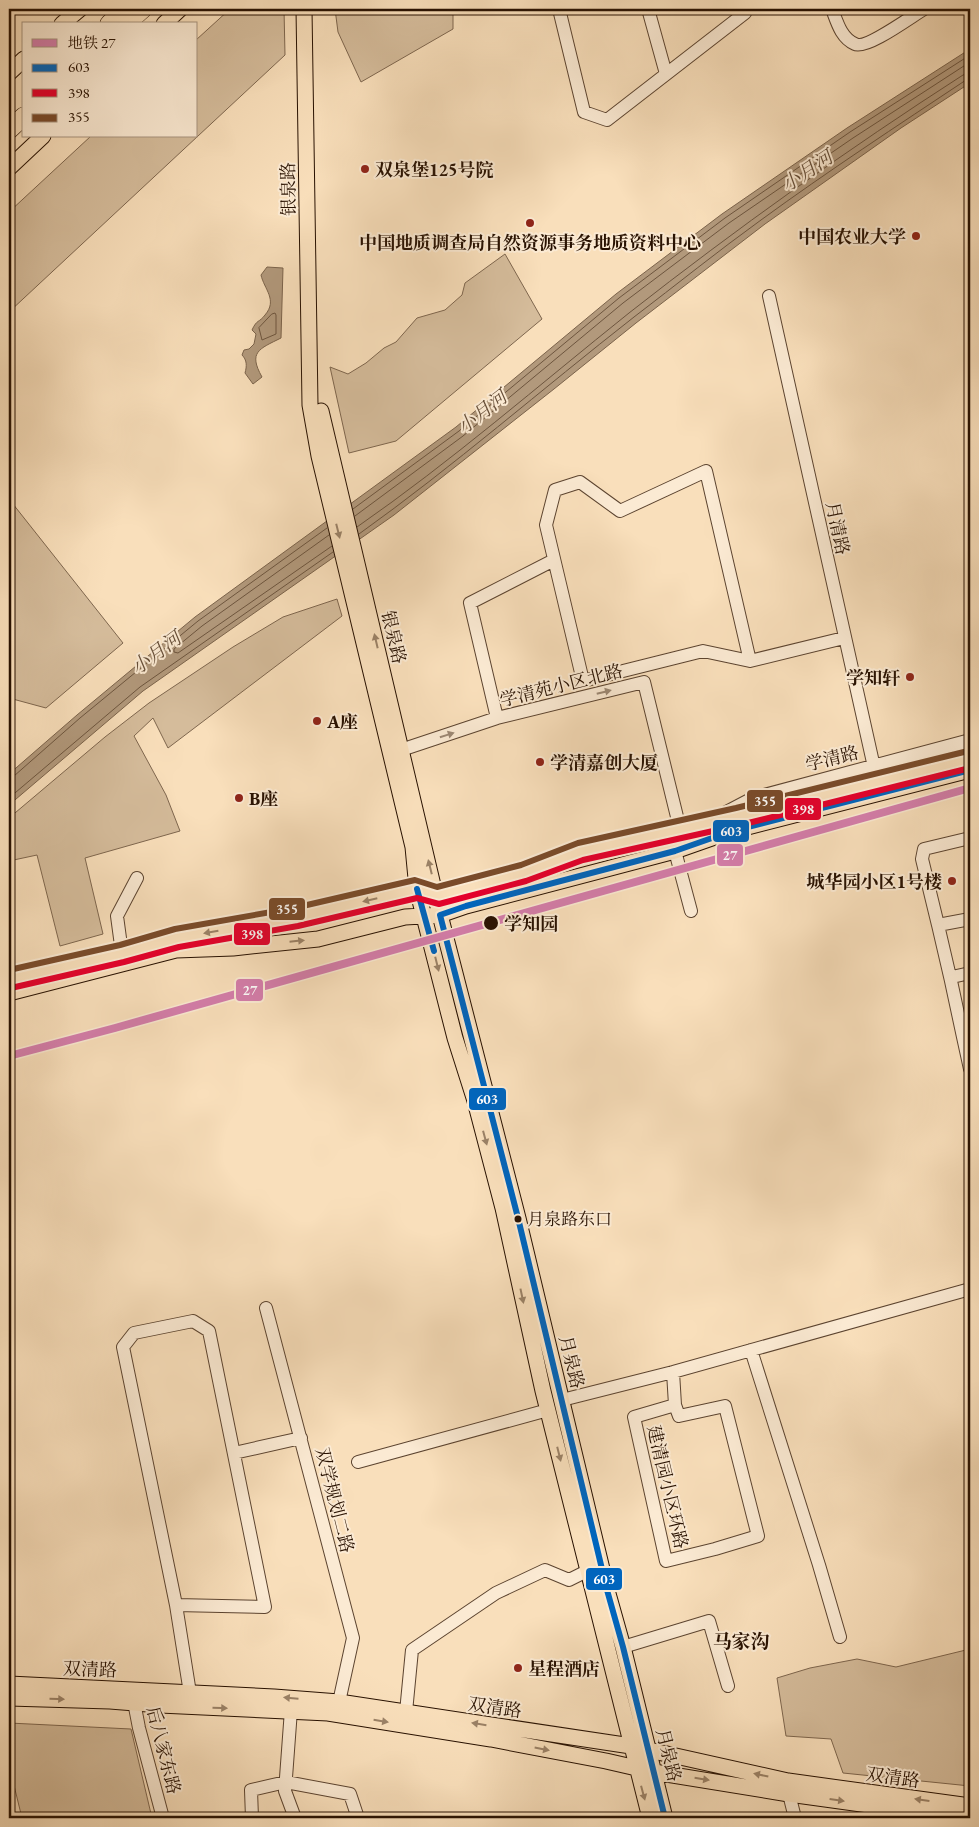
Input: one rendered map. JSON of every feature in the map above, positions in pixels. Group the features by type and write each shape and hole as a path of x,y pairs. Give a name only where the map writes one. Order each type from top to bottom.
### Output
{"highway":[{"path":"111,22 125,9"},
{"path":"128,22 144,9"},
{"path":"9,116 22,104"},
{"path":"9,130 22,118"}],"main road":[{"path":"64,22 80,9"},
{"path":"166,22 180,9"},
{"name":"银泉路","path":"304,9 311,368 331,480 437,896 440,915"},
{"path":"9,73 22,61"},
{"path":"9,168 41,138"},
{"name":"银泉路","path":"354,573 413,847 417,888 425,917"},
{"name":"学清路","path":"437,896 524,873 580,852 680,828 738,817 970,759"},
{"path":"9,993 176,950 233,948 318,939 405,917 440,915 466,906 675,851 732,830 970,770"},
{"path":"9,979 178,938 296,917 417,888 437,896"},
{"name":"月泉路","path":"440,915 514,1200 607,1590 665,1818"},
{"name":"月泉路","path":"425,917 455,1038 475,1101 503,1208 548,1410 650,1818"},
{"name":"双清路","path":"9,1684 135,1696 160,1706 328,1713 491,1739 654,1772 789,1794 963,1818"},
{"name":"双清路","path":"9,1698 190,1693 339,1702 631,1746 788,1781 970,1806"}],"street":[{"path":"559,9 584,112 608,120 745,13 744,9"},
{"path":"648,9 666,74"},
{"path":"832,9 840,31 855,44 862,45 924,9"},
{"name":"月清路","path":"769,296 874,767"},
{"path":"750,661 706,471 620,510 580,482 555,490 546,525 583,681 704,651 750,661 844,638"},
{"path":"497,718 470,603 554,560"},
{"name":"学清苑小区北路","path":"400,750 497,718 644,682 680,828"},
{"name":"学清路","path":"707,823 753,798 970,740"},
{"path":"970,838 924,849 922,859 951,981 967,1036 970,1068"},
{"path":"675,851 692,911"},
{"path":"122,953 117,916 137,878"},
{"path":"938,925 970,918"},
{"path":"951,981 952,977 970,973"},
{"path":"562,1400 673,1372 970,1288"},
{"name":"双学规划二路","path":"266,1308 353,1638 339,1702"},
{"path":"176,1605 265,1607 209,1331 193,1321 134,1333 123,1347 176,1605 190,1693"},
{"path":"751,1350 840,1637"},
{"name":"建清园小区环路","path":"673,1372 675,1405 679,1416 726,1406 758,1536 666,1561 634,1417 675,1405"},
{"path":"358,1462 548,1410"},
{"path":"234,1453 301,1438"},
{"path":"406,1712 412,1650 496,1593 545,1570 568,1580 587,1571"},
{"path":"623,1647 709,1622 728,1686"},
{"name":"后八家东路","path":"135,1696 163,1818"},
{"path":"291,1710 285,1790 295,1818"},
{"path":"252,1818 252,1790 286,1782 350,1794 358,1818"},
{"path":"789,1794 795,1818"}],"shaded area":[{"path":"230,9 284,9 285,55 198,136 198,38"},
{"path":"335,9 453,9 453,29 361,82 338,32"},
{"path":"89,138 196,138 9,312 9,212"},
{"path":"505,254 542,319 396,441 349,453 330,367 348,374 366,363 384,348 396,342 417,318 445,310 462,295 465,283"},
{"path":"9,499 123,643 46,708 9,698"},
{"path":"337,599 342,616 168,748 153,718 134,736 166,795 180,831 85,858 103,934 60,946 37,855 9,861 9,818 105,737 149,703 233,647 283,617"},
{"path":"970,1649 970,1786 843,1773 831,1739 786,1736 777,1678 810,1668 857,1659 896,1667"},
{"path":"9,1723 131,1729 152,1818 22,1818 9,1765"}],"water":[{"name":"小月河","path":"970,49 970,83 901,128 765,224 636,323 394,515 143,691 9,805 9,774 195,617 456,427 616,294 722,214 847,128"},
{"path":"267,267 283,268 281,338 258,352 256,362 262,377 253,384 245,373 246,363 242,355 244,350 249,349 254,344 256,334 252,330 255,324 269,310 270,299 261,275"}],"metro line":[{"name":"27","path":"9,1056 115,1028 970,788"}],"transit line":[{"name":"355","path":"9,970 120,945 175,929 294,908 415,880 437,887 521,865 578,843 736,808 968,751"},
{"name":"398","path":"11,988 124,962 179,947 298,926 417,898 439,904 526,881 583,860 740,825 970,768"},
{"name":"603","path":"665,1818 607,1590 518,1218 440,915 466,906 675,851 732,831 970,770"},
{"name":"603","path":"417,889 434,951"}],"place":[{"name":"双泉堡125号院","path":"365,169"},
{"name":"中国地质调查局自然资源事务地质资料中心","path":"530,223"},
{"name":"中国农业大学","path":"916,236"},
{"name":"学知轩","path":"910,677"},
{"name":"A座","path":"317,721"},
{"name":"学清嘉创大厦","path":"540,762"},
{"name":"B座","path":"239,798"},
{"name":"城华园小区1号楼","path":"952,881"},
{"name":"学知园","path":"491,923"},
{"name":"月泉路东口","path":"518,1219"},
{"name":"星程酒店","path":"518,1668"}],"district":[{"name":"马家沟","path":"741,1641"}]}
